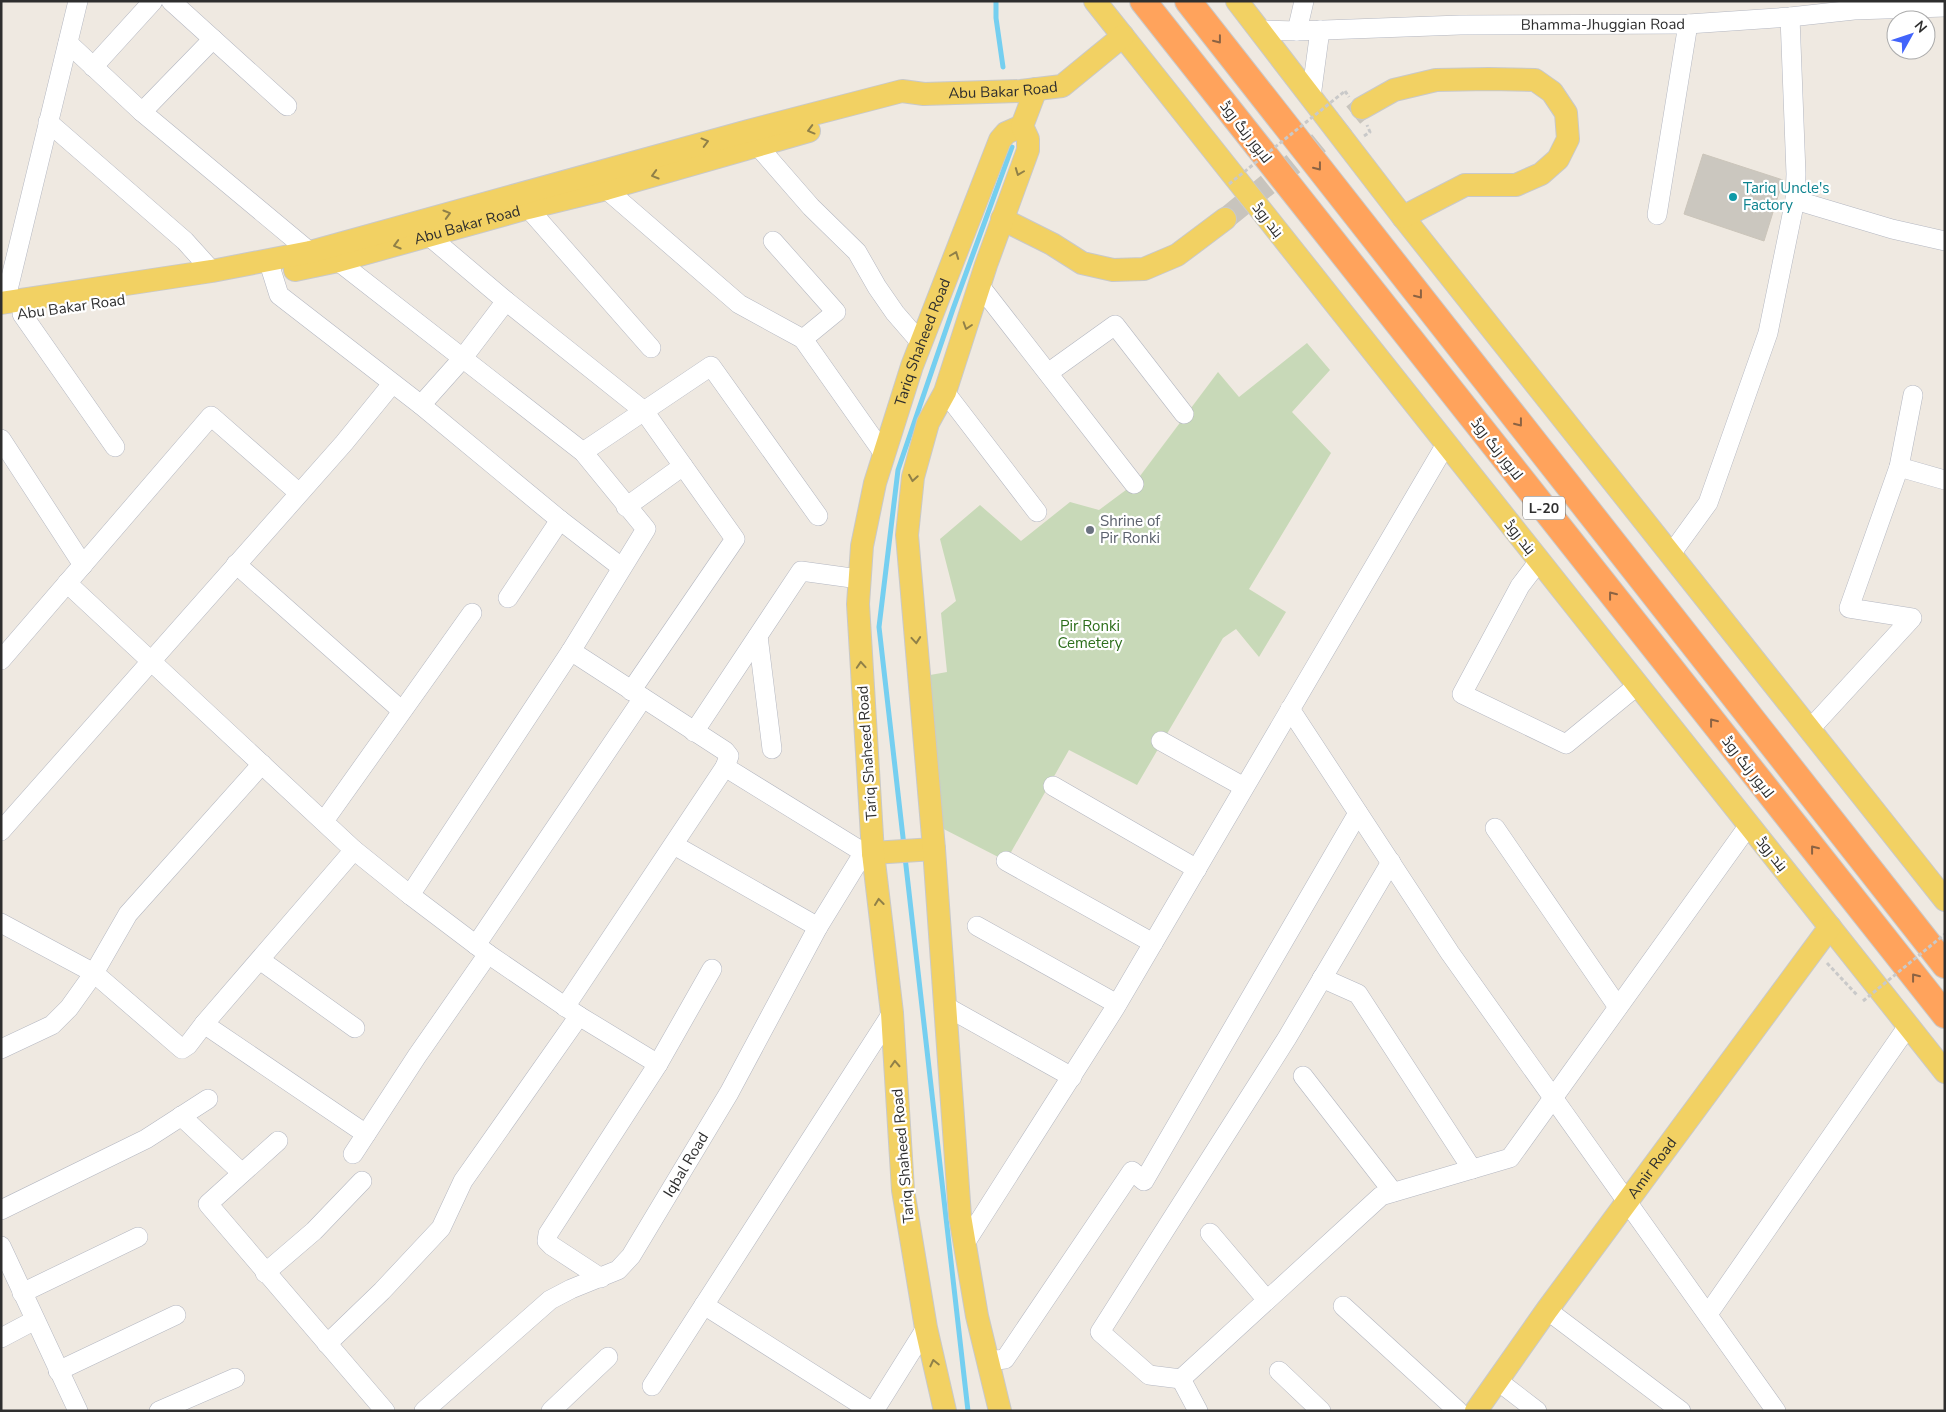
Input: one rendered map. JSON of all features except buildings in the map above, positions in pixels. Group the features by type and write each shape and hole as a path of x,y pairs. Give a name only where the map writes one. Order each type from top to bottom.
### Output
{"highway":[{"name":"لاہور رنگ روڈ","path":"1143,1 1945,1015"},
{"name":"L-20","path":"1188,1 1945,965"}],"main road":[{"name":"بند روڈ","path":"1095,1 1945,1072"},
{"path":"1237,1 1404,216 1945,900"},
{"name":"Abu Bakar Road","path":"7,309 142,297 270,268 310,252 739,133 902,91 924,94 1021,91 1062,86 1123,36"},
{"path":"1362,108 1394,90 1436,80 1536,80 1552,92 1566,113 1568,139 1558,158 1541,174 1516,185 1466,185 1404,216"},
{"path":"1000,1411 977,1316 960,1216 907,535 913,477 928,423 945,392 1002,220 1028,150 1028,139 1022,126 1036,89"},
{"name":"Abu Bakar Road","path":"7,309 212,271 270,268 338,261 903,106 924,94"},
{"name":"Tariq Shaheed Road","path":"945,1411 926,1328 903,1190 892,1013 873,853 858,604 859,579 862,546 875,483 921,343 1000,140 1006,133 1022,126"},
{"path":"1002,220 1052,244 1082,263 1113,270 1144,269 1177,255 1225,219"},
{"path":"873,853 931,849"},
{"name":"Amir Road","path":"1476,1411 1547,1310 1830,927"}],"street":[{"path":"78,1 48,122 7,309 115,447"},
{"path":"93,67 153,1"},
{"path":"171,1 287,106"},
{"path":"1297,31 1304,1"},
{"name":"Bhamma-Jhuggian Road","path":"1260,30 1297,31 1460,25 1688,24 1790,17 1854,5 1945,7"},
{"path":"1671,554 1708,502 1768,333 1795,200 1796,174 1790,17"},
{"path":"1658,215 1688,24"},
{"path":"1311,97 1320,30"},
{"path":"142,112 213,39"},
{"path":"68,43 142,112 310,252"},
{"path":"48,122 185,241 212,271"},
{"path":"757,145 811,207 857,252 877,287 895,313 921,343"},
{"path":"606,189 739,304 803,339 884,454"},
{"path":"1795,200 1892,229 1945,241"},
{"path":"528,208 651,348"},
{"path":"353,1154 417,1056 637,695 735,539 644,412 506,301 430,236"},
{"path":"773,241 836,312 803,339"},
{"path":"338,261 583,452 626,507 646,529 621,567 572,651 410,895"},
{"path":"270,268 279,295 392,384 421,404 560,520 621,567"},
{"path":"980,286 1134,484"},
{"path":"421,404 462,359 506,301"},
{"path":"1048,373 1115,325 1184,414"},
{"path":"583,452 711,366 818,516"},
{"path":"1,831 344,443 392,384"},
{"path":"945,392 1037,512"},
{"path":"1810,729 1912,618 1850,608 1899,467 1912,395"},
{"path":"3,654 67,584 211,416 299,493"},
{"path":"1,439 83,565"},
{"path":"964,1245 1117,1004 1446,444"},
{"path":"626,507 683,466"},
{"path":"1899,467 1945,480"},
{"path":"508,598 560,520"},
{"path":"1539,561 1520,586 1462,694 1566,744 1638,686"},
{"path":"236,564 401,710"},
{"path":"694,732 801,572 859,579"},
{"path":"67,584 354,850 482,950 572,1011 658,1064"},
{"path":"324,821 401,710 472,613"},
{"path":"758,636 772,749"},
{"path":"327,1344 382,1291 441,1228 463,1181 572,1011 674,845 724,768 729,756 725,751 572,651"},
{"path":"1290,709 1450,953 1552,1099 1776,1411"},
{"path":"1161,741 1244,787"},
{"path":"1,1049 52,1025 68,1008 94,974 128,914 262,764"},
{"path":"724,768 873,853"},
{"path":"1053,786 1197,869"},
{"path":"988,1361 1005,1359 1132,1171 1144,1181 1358,812"},
{"path":"1391,862 1286,1038 1100,1332 1149,1375 1180,1379 1380,1196 1510,1158 1749,825"},
{"path":"1494,828 1618,1007"},
{"path":"674,845 818,928"},
{"path":"1,923 94,974 182,1048 188,1045 354,850"},
{"name":"Iqbal Road","path":"424,1411 550,1300 571,1289 618,1270 631,1256 729,1094 818,928 861,857 873,853"},
{"path":"1006,861 1153,943"},
{"path":"977,926 1117,1004"},
{"path":"260,960 355,1028"},
{"path":"601,1278 552,1246 547,1241 548,1234 658,1064 712,969"},
{"path":"1322,978 1358,994 1472,1169"},
{"path":"945,1006 1072,1077"},
{"path":"652,1386 892,1013"},
{"path":"204,1024 366,1134"},
{"path":"1708,1314 1908,1026"},
{"path":"1303,1076 1392,1192"},
{"path":"1,1210 146,1139 208,1099"},
{"path":"181,1116 242,1173"},
{"path":"278,1141 208,1204 385,1411"},
{"path":"266,1273 314,1231 362,1181"},
{"path":"1210,1233 1267,1300"},
{"path":"22,1292 138,1237"},
{"path":"1,1246 78,1411"},
{"path":"704,1305 872,1411 926,1328"},
{"path":"1342,1306 1458,1411"},
{"path":"1547,1310 1681,1411"},
{"path":"58,1370 176,1315"},
{"path":"1,1338 35,1320"},
{"path":"551,1411 608,1357"},
{"path":"1279,1371 1321,1411"},
{"path":"159,1411 235,1378"},
{"path":"1180,1379 1198,1411"},
{"path":"1498,1381 1537,1411"}],"path":[{"path":"1229,184 1344,91"},
{"path":"1832,967 1862,1001 1945,934"}],"green space":[{"name":"Pir Ronki Cemetery","path":"1307,343 1330,370 1292,412 1331,453 1249,589 1286,612 1259,657 1236,629 1223,638 1137,785 1069,750 1006,861 932,823 919,677 947,672 941,613 956,601 940,539 980,505 1021,541 1070,502 1099,510 1134,484 1218,372 1239,397"}],"waterway":[{"path":"996,1 996,18 1003,67"},
{"path":"904,846 879,627 898,470 953,309 1012,147"},
{"path":"905,857 968,1411"}],"tunnel":[{"path":"1225,219 1362,108"}],"place":[{"name":"Tariq Uncle's Factory","path":"1733,197"},
{"name":"Shrine of Pir Ronki","path":"1090,530"}]}
